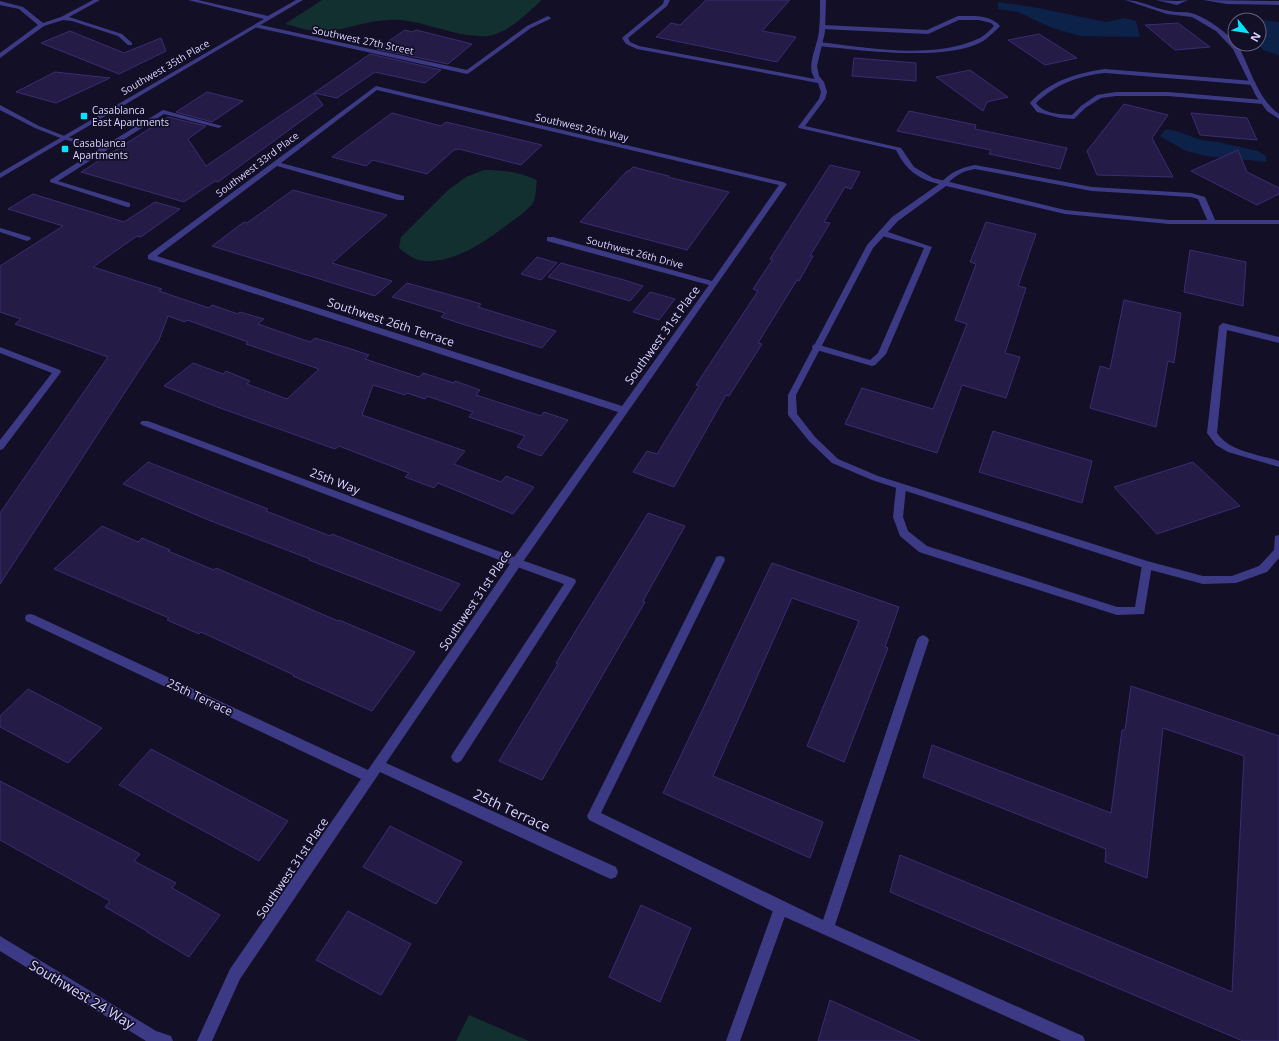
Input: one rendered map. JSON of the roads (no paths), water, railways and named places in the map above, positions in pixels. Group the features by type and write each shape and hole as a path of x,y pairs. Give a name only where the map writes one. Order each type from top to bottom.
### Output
{"street":[{"path":"0,56 42,25 63,18 97,0"},
{"path":"190,0 269,18"},
{"name":"Southwest 35th Place","path":"0,176 300,0"},
{"path":"667,0 665,5 625,38 628,43 637,47 821,82"},
{"path":"823,0 822,27 814,66 816,76 821,82 824,92 822,99 801,127 899,149 903,159 913,172 931,180 1065,212 1169,222 1276,222 1279,230"},
{"path":"1128,0 1168,13 1193,15"},
{"path":"1159,0 1172,3 1183,1 1193,15 1218,30 1236,48 1264,102 1269,110 1279,117"},
{"path":"1206,0 1279,3"},
{"path":"0,3 21,8 42,25"},
{"path":"63,18 73,19 120,35 130,44"},
{"name":"Southwest 27th Street","path":"256,26 467,72 529,27 548,18"},
{"path":"819,44 931,52 967,46 994,31 998,26 993,22 979,18 958,18 928,32 822,27"},
{"path":"1253,83 1105,71 1089,73 1062,80 1042,93 1032,103 1039,111 1060,116 1074,117 1083,107 1099,96 1116,94 1168,94 1264,102"},
{"name":"Southwest 33rd Place","path":"151,257 376,88"},
{"name":"Southwest 26th Way","path":"376,88 783,184"},
{"path":"0,107 37,127 65,138 105,148"},
{"path":"127,204 52,181 164,112 219,126"},
{"path":"0,117 10,113"},
{"path":"275,163 401,198"},
{"path":"1212,222 1200,196 1092,188 1004,173 975,166 964,169 952,175 944,184 896,219 870,247 792,395 793,415 812,439 835,461 901,488 1147,565 1203,580 1232,580 1263,569 1279,551 1279,539"},
{"name":"Southwest 31st Place","path":"204,1041 235,974 516,562 714,284 783,184"},
{"path":"0,230 27,239"},
{"path":"816,347 872,363 882,354 928,247 882,233"},
{"name":"Southwest 26th Drive","path":"550,239 714,284"},
{"name":"Southwest 26th Terrace","path":"151,257 623,410"},
{"path":"1279,340 1223,326 1212,433 1219,443 1231,450 1279,464"},
{"path":"0,350 57,372 0,447"},
{"name":"25th Way","path":"145,423 571,582 458,757"},
{"path":"901,488 898,517 904,533 923,549 1117,611 1140,611 1147,565"},
{"path":"720,560 593,816 781,908 1078,1041"},
{"name":"25th Terrace","path":"30,618 370,777"},
{"path":"827,928 923,640"},
{"name":"25th Terrace","path":"378,765 611,872"},
{"path":"733,1041 781,908"},
{"name":"Southwest 24 Way","path":"0,944 153,1037 166,1041"}],"water":[{"path":"998,2 1033,7 1106,22 1124,18 1136,21 1140,37 1081,36 1052,28 1018,12 998,9"},
{"path":"1267,20 1279,22 1279,55 1267,51"},
{"path":"1166,129 1201,140 1218,142 1258,151 1266,156 1266,162 1206,156 1186,151 1160,136"}],"place":[{"name":"Casablanca East Apartments","path":"84,116"},
{"name":"Casablanca Apartments","path":"65,149"}]}
